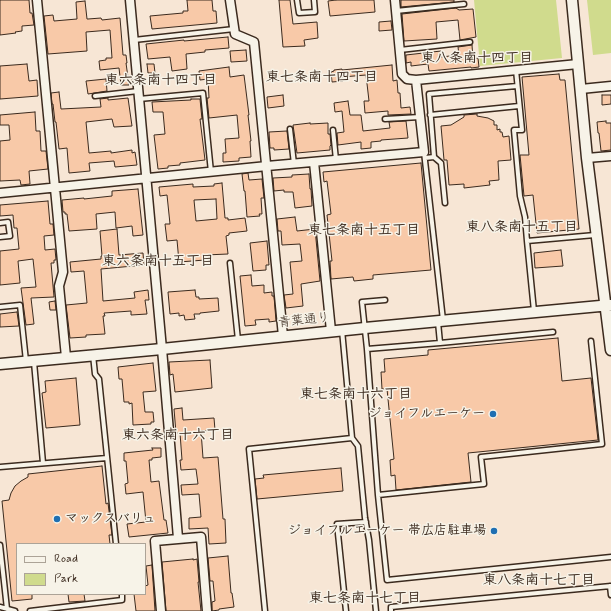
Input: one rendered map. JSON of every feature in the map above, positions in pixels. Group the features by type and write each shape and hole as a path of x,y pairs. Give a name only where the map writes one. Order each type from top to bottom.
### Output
{"street":[{"path":"37,0 63,272 58,286 66,357"},
{"path":"130,0 178,538"},
{"path":"230,0 235,34 254,42 283,336"},
{"path":"395,0 402,74 407,79 416,80 578,64"},
{"path":"572,0 587,158 608,305 611,350"},
{"path":"0,193 267,166 424,155 416,80"},
{"path":"581,89 611,86"},
{"path":"587,158 611,156"},
{"path":"314,162 331,331"},
{"name":"青葉通り","path":"0,364 608,305"},
{"path":"161,611 155,541 201,536 207,611"}],"lane":[{"path":"297,0 299,13 315,12 314,0"},
{"path":"396,11 464,4"},
{"path":"133,40 234,29"},
{"path":"400,50 470,42"},
{"path":"516,70 522,130 514,130 520,196 525,217 534,312"},
{"path":"434,157 429,94 517,86"},
{"path":"95,96 203,93 211,172"},
{"path":"430,115 519,106"},
{"path":"385,119 420,116"},
{"path":"290,129 294,164"},
{"path":"333,130 336,160"},
{"path":"440,343 441,321 424,155 434,157 441,163 445,203"},
{"path":"0,223 8,222 10,236 0,237"},
{"path":"527,241 597,234"},
{"path":"230,263 238,341"},
{"path":"385,300 362,302 378,495 387,580 611,557"},
{"path":"0,307 20,305 30,360 43,463"},
{"path":"342,330 352,438 358,446 376,611"},
{"path":"367,349 553,332"},
{"path":"378,495 484,484 481,457 602,444 591,341"},
{"path":"94,355 96,374 99,379 116,543"},
{"path":"265,611 250,449 352,438"},
{"path":"0,467 107,458"},
{"path":"346,611 337,524 366,522"},
{"path":"0,545 6,608"},
{"path":"391,611 390,607 611,586 611,595"},
{"path":"30,611 122,600 122,595"},
{"path":"0,607 15,611"}],"green space":[{"path":"474,0 556,0 562,58 480,66"},
{"path":"587,0 611,0 611,53 593,55"}],"building":[{"path":"0,0 29,0 30,13 32,13 34,25 22,26 22,31 15,32 16,33 0,35"},
{"path":"187,0 212,0 213,11 216,11 217,23 152,29 150,16 183,13 183,11 188,11"},
{"path":"279,0 290,0 293,24 317,22 318,38 304,40 305,46 283,47"},
{"path":"374,0 375,12 330,16 328,1"},
{"path":"401,0 454,0 454,2 401,7"},
{"path":"85,1 87,19 101,18 102,20 120,18 123,55 126,55 129,85 121,85 119,68 100,70 99,61 106,60 106,58 112,58 110,30 86,32 87,51 48,54 44,16 53,15 54,21 77,19 76,2"},
{"path":"456,8 459,10 473,9 476,37 460,40 458,20 436,22 437,39 404,41 402,14"},
{"path":"391,21 392,30 379,31 379,22"},
{"path":"228,37 229,48 205,50 205,52 186,54 187,69 172,71 170,57 148,59 146,44"},
{"path":"472,45 473,59 478,58 479,67 429,71 428,64 411,66 411,62 406,63 406,55 441,51 441,57 459,55 458,47"},
{"path":"246,50 247,61 231,62 230,51"},
{"path":"27,64 29,81 37,80 38,96 0,99 0,66"},
{"path":"147,64 154,64 155,73 148,73"},
{"path":"392,65 393,81 397,80 401,108 410,107 411,114 388,115 388,111 365,113 364,101 369,101 366,75 342,77 343,81 332,82 331,72 334,70"},
{"path":"229,67 230,77 244,75 249,115 251,157 239,158 239,161 223,162 223,153 226,153 225,139 239,138 237,115 209,118 207,98 209,98 208,79 200,80 199,71"},
{"path":"559,74 560,80 565,80 579,229 537,233 533,195 524,196 520,155 529,155 522,77"},
{"path":"106,79 107,91 88,94 86,81"},
{"path":"59,92 61,109 101,107 100,99 108,98 108,100 128,98 132,126 114,127 112,119 86,122 89,153 111,151 111,153 132,150 132,153 135,152 137,165 115,167 114,161 89,163 90,171 69,173 67,148 59,149 52,104 51,93"},
{"path":"283,95 284,106 268,108 267,97"},
{"path":"602,95 611,95 611,104 602,105"},
{"path":"200,99 202,119 200,119 205,160 180,163 180,165 158,169 154,135 165,134 163,112 153,112 152,102"},
{"path":"348,101 350,115 361,115 363,131 390,128 389,122 406,121 408,138 371,142 371,148 361,149 361,142 338,145 337,133 344,132 342,111 335,112 334,103"},
{"path":"35,112 36,131 40,131 41,151 46,151 48,169 29,171 30,184 21,185 20,180 0,181 0,141 10,139 9,125 0,125 0,115"},
{"path":"477,114 477,116 494,121 494,125 497,125 497,130 500,129 503,137 509,136 511,160 498,161 499,180 489,181 490,185 464,188 464,184 449,185 447,160 444,160 441,126 451,125 464,117 464,115"},
{"path":"606,121 606,123 611,123 611,150 601,151 597,122"},
{"path":"328,123 328,134 330,134 331,145 330,150 297,153 293,125"},
{"path":"287,131 289,149 274,150 274,148 270,148 269,132"},
{"path":"421,163 431,270 373,275 373,279 354,281 353,277 331,279 330,261 332,261 327,215 331,214 327,181 324,182 323,172"},
{"path":"248,173 249,180 262,179 264,198 261,198 262,214 259,214 260,216 247,217 242,174"},
{"path":"309,174 312,206 295,208 293,192 284,192 284,190 274,191 273,178"},
{"path":"222,183 225,218 228,218 228,220 245,218 247,231 229,233 229,235 226,236 228,254 205,255 205,260 179,262 177,240 167,241 165,224 170,224 167,195 160,196 159,187 193,184 193,187 214,186 214,184","holes":["216,199 217,219 196,221 194,200"]},
{"path":"138,189 143,235 133,236 132,226 116,228 115,212 96,214 97,229 69,231 67,214 63,212 62,200 112,196 112,191"},
{"path":"48,201 50,224 53,224 54,235 44,236 45,250 55,249 56,260 54,260 54,263 51,263 54,297 31,298 34,324 26,325 21,288 36,287 33,259 18,261 20,283 0,285 0,251 19,249 17,228 14,228 13,215 0,216 0,205"},
{"path":"295,217 297,231 315,229 320,281 301,284 303,306 286,308 284,295 293,294 290,262 302,261 300,244 282,245 281,231 278,231 277,219"},
{"path":"117,229 119,255 143,253 144,265 101,269 103,301 135,298 134,292 148,290 149,300 145,300 147,314 131,315 131,311 104,313 105,334 70,338 66,305 87,303 84,271 71,272 70,262 101,259 100,231"},
{"path":"267,241 269,265 266,265 266,270 253,271 250,243"},
{"path":"561,250 563,266 535,268 534,253"},
{"path":"251,275 252,286 264,285 264,293 272,292 272,296 274,296 276,321 269,322 269,319 255,320 256,325 245,326 240,276"},
{"path":"195,290 196,297 199,297 199,299 218,298 219,311 194,314 195,319 185,320 184,315 179,316 179,313 170,314 168,292"},
{"path":"55,301 56,310 50,310 49,302"},
{"path":"17,312 19,326 0,327 0,314"},
{"name":"ジョイフルエーケー","path":"558,338 562,381 591,378 598,440 468,453 471,482 396,490 395,475 391,476 390,460 394,459 387,389 382,389 381,372 385,372 384,359 428,355 428,350"},
{"path":"210,360 212,388 175,392 173,374 170,375 169,362"},
{"path":"153,363 156,391 143,392 145,412 153,412 154,422 151,422 151,424 133,425 132,403 129,404 129,402 124,402 122,379 119,379 118,367"},
{"path":"76,378 80,425 46,428 42,393 46,392 45,381"},
{"path":"182,408 183,420 214,418 215,430 201,431 203,458 218,457 223,519 225,519 226,543 209,544 208,528 189,529 189,518 201,517 199,494 182,495 181,485 198,484 196,469 181,470 180,460 182,460 180,433 176,433 174,409"},
{"path":"152,448 161,448 161,457 152,458 152,460 149,460 151,482 159,481 164,520 166,520 168,533 129,537 127,524 146,522 143,492 126,494 125,484 128,483 124,453 153,450"},
{"name":"マックスバリュ","path":"102,466 106,504 108,503 112,535 109,535 110,543 16,543 16,595 32,595 32,599 12,601 2,501 9,500 15,486 28,477 28,474"},
{"path":"341,468 343,491 257,499 255,479 264,478 263,475"},
{"path":"228,556 231,593 234,607 212,611 212,602 215,601 213,581 210,581 208,558"},
{"path":"197,559 201,611 166,611 162,562"},
{"path":"152,565 155,611 136,611 134,595 146,595 146,586 148,585 146,566"},
{"path":"68,595 84,595 85,601 69,602"}],"place":[{"name":"ジョイフルエーケー","path":"493,414"},
{"name":"マックスバリュ","path":"57,519"},
{"name":"ジョイフルエーケー 帯広店駐車場","path":"494,531"}],"district":[{"name":"東八条南十四丁目","path":"477,59"},
{"name":"東七条南十四丁目","path":"322,78"},
{"name":"東六条南十四丁目","path":"161,81"},
{"name":"東八条南十五丁目","path":"522,228"},
{"name":"東七条南十五丁目","path":"364,231"},
{"name":"東六条南十五丁目","path":"158,262"},
{"name":"東七条南十六丁目","path":"356,395"},
{"name":"東六条南十六丁目","path":"178,436"},
{"name":"東八条南十七丁目","path":"539,581"},
{"name":"東七条南十七丁目","path":"365,599"}]}
